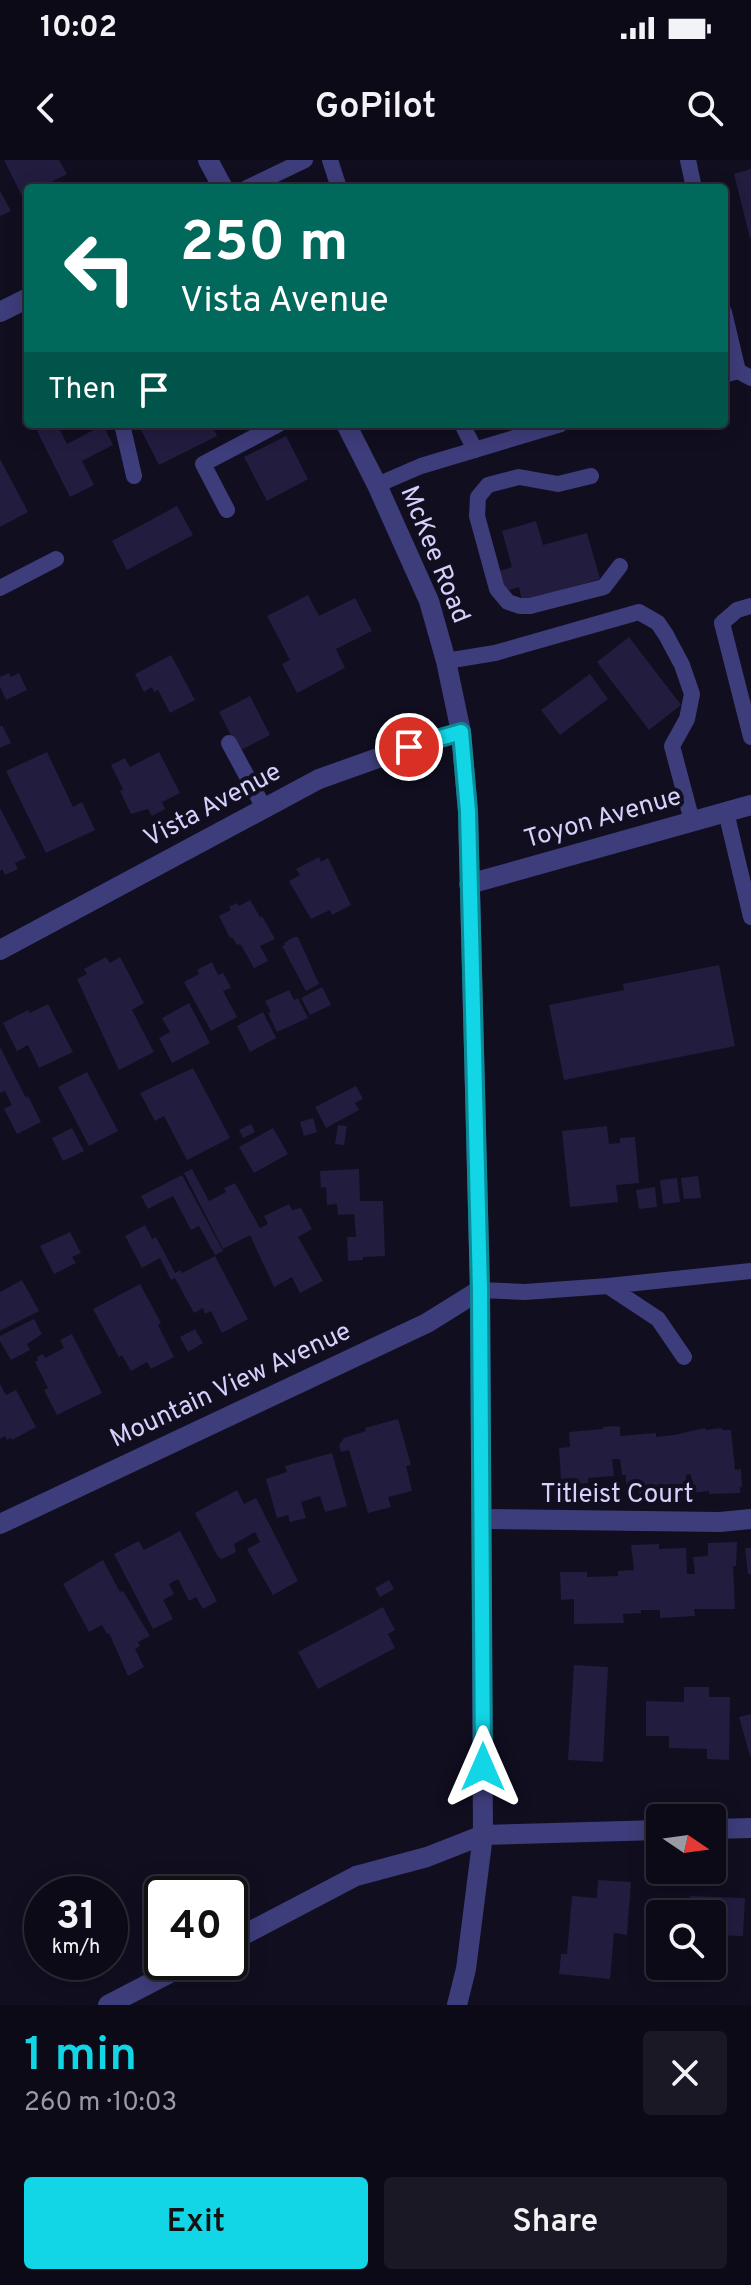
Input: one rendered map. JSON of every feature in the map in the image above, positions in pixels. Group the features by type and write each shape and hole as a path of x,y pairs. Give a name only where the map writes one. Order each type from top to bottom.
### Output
{"street":[{"path":"208,160 221,184"},
{"path":"0,312 24,300"},
{"name":"McKee Road","path":"348,428 429,601 461,732 468,811 480,1290 483,1835 466,1969 457,2005"},
{"name":"Vista Avenue","path":"0,950 319,779 461,732"},
{"name":"Toyon Avenue","path":"469,884 751,805"},
{"name":"Mountain View Avenue","path":"0,1524 427,1323 480,1290"},
{"name":"Titleist Court","path":"483,1519 704,1522 751,1519"},
{"path":"726,1829 751,1828"},
{"path":"248,1933 356,1876 427,1857 483,1835 646,1830"},
{"path":"108,2005 156,1980"}],"lane":[{"path":"255,184 305,160"},
{"path":"330,160 338,184"},
{"path":"688,160 693,184"},
{"path":"728,330 738,375"},
{"path":"123,428 134,476"},
{"path":"227,510 203,464 271,428"},
{"path":"464,428 475,450"},
{"path":"377,485 421,466 548,428"},
{"path":"591,476 558,484 519,477 488,485 478,497 477,516 497,589 508,602 530,606 604,587 620,566"},
{"path":"0,588 56,559"},
{"path":"751,606 737,610 722,623 751,737"},
{"path":"446,661 495,653 639,612 658,623 682,665 692,694 687,719 672,746 692,821"},
{"path":"229,743 264,808"},
{"path":"726,812 748,892 751,917"},
{"path":"480,1290 525,1292 751,1271"},
{"path":"608,1286 658,1319 684,1357"}],"building":[{"path":"4,160 59,160 67,174 47,184 24,184 23,198"},
{"path":"751,169 751,238 750,238 734,174"},
{"path":"0,191 11,211 0,216"},
{"path":"59,428 67,444 97,428 104,428 113,445 82,461 94,485 70,497 37,431"},
{"path":"140,428 213,428 217,436 159,465"},
{"path":"286,436 308,479 267,501 244,457"},
{"path":"0,459 28,512 0,527"},
{"path":"177,506 193,535 127,570 112,541"},
{"path":"536,521 543,545 587,533 600,579 522,601 519,587 506,591 500,571 512,567 502,531"},
{"path":"308,595 319,616 355,598 372,631 336,649 345,668 297,693 282,664 290,660 267,616"},
{"path":"629,637 681,705 649,730 597,662"},
{"path":"171,655 195,700 170,713 158,690 154,692 152,687 144,692 135,674"},
{"path":"9,673 11,677 19,673 27,690 6,700 0,687 0,677"},
{"path":"590,674 608,699 560,735 541,710"},
{"path":"250,696 270,735 239,751 219,712"},
{"path":"2,725 11,743 0,748 0,727"},
{"path":"47,752 73,807 82,802 95,830 46,853 6,771"},
{"path":"159,752 180,793 162,802 165,809 152,816 148,809 131,814 111,765 125,758 130,767"},
{"path":"0,808 26,858 15,863 18,869 5,875 2,869 0,871"},
{"path":"319,857 321,862 328,858 351,905 332,915 330,910 311,919 289,881 300,875 296,869"},
{"path":"250,900 275,939 260,946 268,961 254,968 241,945 230,938 219,916 231,910 229,907"},
{"path":"298,937 319,984 306,991 282,946"},
{"path":"106,957 110,963 120,957 144,1003 132,1010 154,1052 119,1070 77,979 87,974 84,969"},
{"path":"212,962 218,975 223,973 231,988 223,991 237,1017 211,1031 184,982"},
{"path":"719,965 735,1046 564,1080 549,1005 624,990 623,984"},
{"path":"322,987 331,1005 310,1015 301,998"},
{"path":"289,990 294,1000 298,998 308,1018 277,1032 265,1001"},
{"path":"189,1003 210,1043 172,1063 159,1038 170,1032 162,1018"},
{"path":"48,1004 73,1052 39,1068 28,1045 17,1051 3,1023"},
{"path":"263,1012 276,1038 250,1052 237,1026"},
{"path":"0,1047 41,1122 17,1134 4,1109 12,1105 5,1091 0,1093"},
{"path":"193,1068 230,1138 187,1160 164,1116 155,1121 140,1093"},
{"path":"87,1072 118,1131 89,1146 58,1087"},
{"path":"356,1086 363,1099 355,1103 359,1110 326,1128 315,1107"},
{"path":"313,1118 317,1132 304,1136 300,1122"},
{"path":"251,1124 255,1132 243,1138 239,1130"},
{"path":"338,1125 347,1126 344,1145 335,1144"},
{"path":"607,1126 609,1144 620,1143 620,1138 635,1137 639,1183 616,1185 618,1202 570,1207 562,1131"},
{"path":"72,1128 84,1151 63,1161 52,1138"},
{"path":"273,1128 288,1154 254,1173 239,1147"},
{"path":"192,1169 209,1201 235,1183 260,1228 268,1224 264,1216 289,1204 292,1210 301,1208 312,1229 298,1237 323,1281 300,1293 292,1277 274,1287 250,1235 223,1249 184,1173"},
{"path":"359,1169 360,1201 383,1201 385,1256 348,1261 347,1237 356,1237 354,1214 338,1215 337,1204 327,1205 326,1187 321,1188 320,1171"},
{"path":"182,1175 223,1251 215,1255 199,1226 191,1230 173,1196 148,1209 141,1196"},
{"path":"698,1176 701,1198 684,1199 681,1178"},
{"path":"677,1178 680,1202 663,1204 660,1180"},
{"path":"655,1187 657,1207 639,1209 636,1190"},
{"path":"145,1225 152,1239 156,1237 175,1273 180,1270 182,1273 215,1256 248,1319 222,1333 211,1311 205,1314 203,1308 194,1313 160,1258 142,1268 125,1236"},
{"path":"70,1232 81,1253 72,1257 76,1263 54,1274 40,1246"},
{"path":"22,1280 39,1311 0,1331 0,1292"},
{"path":"140,1284 161,1323 158,1325 174,1357 151,1369 147,1362 131,1371 122,1355 119,1357 93,1309"},
{"path":"34,1319 42,1334 27,1344 30,1350 11,1360 0,1336"},
{"path":"195,1329 203,1343 188,1352 180,1337"},
{"path":"72,1334 102,1393 57,1415 44,1390 48,1388 35,1362 43,1354 45,1358 64,1348 60,1340"},
{"path":"0,1384 6,1395 16,1390 36,1427 12,1440 7,1440 5,1436 0,1439"},
{"path":"398,1419 411,1465 406,1466 412,1491 388,1497 391,1507 368,1513 349,1450 341,1452 339,1445 344,1438 366,1431 365,1428"},
{"path":"620,1427 620,1436 656,1433 656,1437 705,1428 731,1430 735,1470 741,1469 740,1493 693,1493 691,1474 686,1475 687,1497 660,1499 660,1492 639,1494 638,1484 626,1484 620,1459 612,1459 614,1476 588,1478 588,1483 576,1484 575,1478 561,1479 559,1448 570,1447 569,1432"},
{"path":"332,1453 347,1506 325,1512 320,1496 301,1502 306,1518 290,1522 288,1515 277,1518 266,1479 287,1472 285,1466"},
{"path":"237,1490 244,1504 256,1498 298,1581 273,1595 247,1549 260,1542 255,1532 234,1544 236,1552 222,1559 218,1557 195,1513"},
{"path":"180,1531 217,1601 203,1609 196,1597 189,1601 178,1579 169,1584 174,1594 163,1600 173,1619 153,1629 114,1554 139,1541 144,1550"},
{"path":"737,1542 736,1566 733,1566 735,1609 694,1609 695,1616 660,1618 660,1610 641,1610 641,1613 623,1614 624,1623 574,1624 574,1599 561,1600 560,1572 587,1572 587,1577 618,1576 618,1571 634,1570 631,1545 659,1544 659,1549 686,1548 687,1574 695,1574 693,1557 708,1556 708,1543"},
{"path":"745,1548 751,1548 751,1574 748,1574"},
{"path":"103,1560 150,1636 138,1642 140,1646 135,1649 144,1667 128,1676 109,1633 102,1625 89,1632 63,1584"},
{"path":"389,1580 394,1589 380,1597 375,1588"},
{"path":"383,1607 395,1630 388,1634 395,1648 318,1689 298,1652"},
{"path":"574,1665 608,1667 603,1762 568,1760"},
{"path":"684,1687 709,1687 709,1697 730,1697 729,1760 707,1759 707,1749 669,1748 669,1736 646,1736 646,1701 684,1702"},
{"path":"751,1714 751,1756 750,1756 739,1717"},
{"path":"598,1880 631,1882 627,1935 614,1933 610,1979 559,1974 561,1954 567,1954 572,1896 597,1898"},
{"path":"690,1896 745,1898 743,1936 726,1935 726,1900 690,1900"}],"route":[{"path":"409,747 461,732 468,811 480,1290 483,1767"}]}
